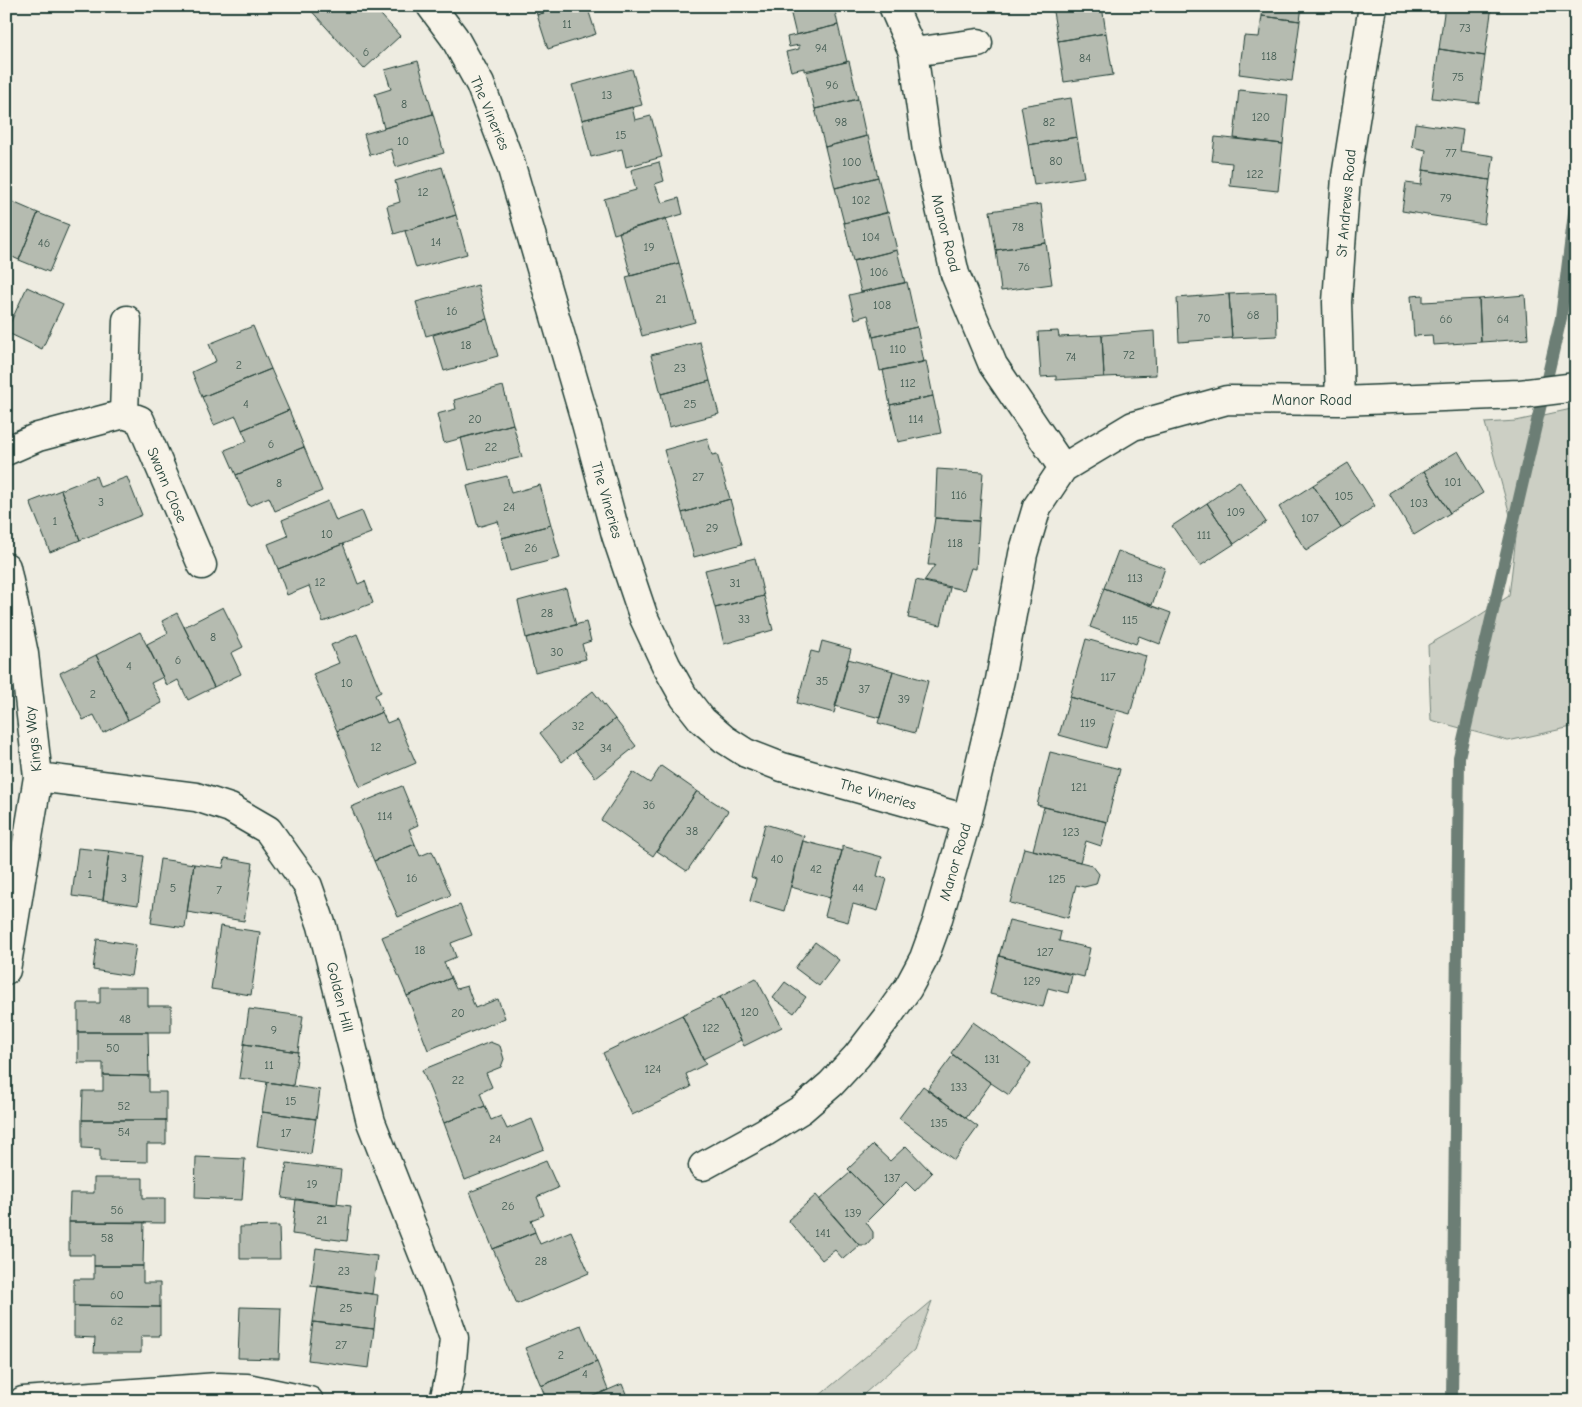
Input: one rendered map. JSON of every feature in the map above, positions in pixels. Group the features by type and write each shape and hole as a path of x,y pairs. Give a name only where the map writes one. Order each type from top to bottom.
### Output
{"street":[{"name":"The Vineries","path":"431,6 454,37 480,84 510,162 616,535 644,618 666,665 684,697 702,720 724,739 746,753 782,767 967,819"},
{"name":"Manor Road","path":"893,6 913,52 927,151 955,274 993,365 1063,468"},
{"name":"St Andrews Road","path":"1340,401 1337,302 1346,177 1373,6"},
{"path":"913,52 978,43"},
{"path":"6,451 38,437 124,414 127,320"},
{"name":"Manor Road","path":"703,1166 802,1109 830,1084 857,1056 888,1016 908,988 924,958 937,922 967,819 1000,680 1023,554 1037,507 1063,468 1133,426 1227,400 1340,401 1520,394 1574,387"},
{"name":"Swann Close","path":"124,414 140,420 202,564"},
{"name":"Kings Way","path":"6,567 24,654 38,777 6,970"},
{"name":"Golden Hill","path":"38,777 196,797 230,808 268,830 308,886 322,926 371,1122 454,1338 451,1370 444,1401"},
{"path":"23,1401 218,1387 247,1388 309,1401"}],"shaded area":[{"path":"1576,408 1576,726 1508,741 1431,720 1428,645 1474,619 1509,596 1516,537 1485,423 1516,421"},
{"path":"932,1301 914,1350 856,1401 813,1401"}],"building":[{"path":"307,6 373,6 400,36 364,69"},
{"path":"534,6 564,6 537,15"},
{"path":"564,6 587,6 596,34 548,49 537,15"},
{"path":"789,6 834,6 838,25 796,35"},
{"path":"1052,6 1102,6 1106,33 1058,41"},
{"path":"1263,6 1302,6 1300,21 1262,16"},
{"path":"1445,6 1492,6 1485,56 1439,49"},
{"path":"1262,16 1300,21 1292,81 1239,74 1244,36 1259,37"},
{"path":"838,25 847,62 804,71 804,68 791,71 786,52 799,49 799,45 789,47 787,37"},
{"path":"1106,33 1113,75 1064,82 1058,41"},
{"path":"1439,49 1485,56 1479,103 1432,98"},
{"path":"418,61 433,114 384,128 375,94 391,89 385,70"},
{"path":"849,61 858,99 815,109 806,72"},
{"path":"632,69 642,105 582,120 572,85"},
{"path":"1239,90 1288,95 1283,144 1234,138"},
{"path":"1071,98 1077,137 1028,145 1021,106"},
{"path":"858,99 866,136 825,147 815,109"},
{"path":"632,107 635,120 651,116 662,157 626,167 622,149 591,157 582,120"},
{"path":"433,114 444,153 396,167 391,149 370,155 364,134"},
{"path":"1415,123 1463,130 1460,151 1494,156 1490,180 1423,170 1426,150 1412,147"},
{"path":"868,136 878,177 835,188 825,147"},
{"path":"1077,137 1084,177 1034,185 1028,145"},
{"path":"1215,137 1283,144 1278,191 1230,186 1232,163 1212,161"},
{"path":"659,162 664,181 655,184 662,203 679,198 683,214 614,234 604,199 636,190 631,170"},
{"path":"442,167 456,215 394,234 387,206 400,202 395,181"},
{"path":"1423,170 1490,180 1484,224 1402,211 1406,183 1421,185"},
{"path":"878,177 887,213 844,223 835,188"},
{"path":"8,200 38,213 19,260 6,254 6,204"},
{"path":"1041,204 1046,243 996,250 990,211"},
{"path":"888,212 897,250 853,261 844,223"},
{"path":"38,213 69,225 49,272 19,260"},
{"path":"456,215 467,254 416,268 405,231"},
{"path":"666,218 679,263 631,276 619,232"},
{"path":"1046,243 1052,284 1001,291 996,250"},
{"path":"897,250 905,283 861,292 853,261"},
{"path":"679,263 695,322 642,336 626,277"},
{"path":"907,282 917,327 873,337 868,315 855,319 849,295"},
{"path":"478,285 487,319 426,336 416,302"},
{"path":"27,287 63,304 42,349 6,332"},
{"path":"1276,292 1277,336 1232,338 1229,294"},
{"path":"1229,294 1232,338 1179,342 1177,298"},
{"path":"1423,295 1423,302 1479,299 1481,342 1433,345 1432,335 1414,336 1411,296"},
{"path":"1525,295 1528,339 1481,342 1479,299"},
{"path":"487,319 498,356 444,371 433,335"},
{"path":"253,326 271,369 202,397 192,372 216,361 209,344"},
{"path":"917,327 924,362 880,371 873,337"},
{"path":"1058,331 1059,337 1102,335 1104,377 1056,380 1056,376 1041,377 1038,332"},
{"path":"1154,331 1156,375 1104,377 1102,335"},
{"path":"700,342 710,381 661,394 651,355"},
{"path":"926,361 933,396 890,405 883,370"},
{"path":"271,369 289,410 242,430 236,416 214,425 202,397"},
{"path":"710,381 719,414 669,427 661,394"},
{"path":"503,386 513,424 444,443 437,414 456,409 454,400"},
{"path":"933,396 941,433 898,442 890,405"},
{"path":"289,410 304,447 236,475 225,450 247,441 242,430"},
{"path":"513,424 522,457 469,470 461,438"},
{"path":"707,438 712,455 717,454 730,499 682,513 664,450"},
{"path":"304,447 322,491 275,511 269,497 249,506 236,475"},
{"path":"1458,451 1483,493 1450,513 1424,471"},
{"path":"1348,463 1375,506 1341,528 1313,485"},
{"path":"937,469 983,472 979,521 935,518"},
{"path":"1424,471 1450,513 1414,535 1389,493"},
{"path":"96,476 100,487 127,477 142,515 80,540 61,490"},
{"path":"507,476 511,493 540,485 551,525 502,538 498,521 478,527 467,486"},
{"path":"1239,481 1266,522 1234,544 1207,503"},
{"path":"1313,485 1341,528 1306,551 1279,507"},
{"path":"61,490 80,540 50,552 30,502"},
{"path":"730,499 742,544 694,557 682,513"},
{"path":"328,501 336,521 362,511 371,533 278,569 268,544 288,536 282,520"},
{"path":"1207,503 1234,544 1200,566 1172,526"},
{"path":"935,518 979,521 976,569 971,568 964,590 924,581 935,565 928,565"},
{"path":"551,525 560,558 510,571 502,538"},
{"path":"343,544 358,584 365,581 373,603 323,622 309,586 287,595 278,569"},
{"path":"1118,551 1165,568 1152,605 1104,588"},
{"path":"755,558 764,596 715,608 705,570"},
{"path":"916,580 950,588 941,625 908,618"},
{"path":"566,588 576,625 526,638 518,601"},
{"path":"1104,588 1171,613 1160,644 1139,636 1136,644 1090,627"},
{"path":"764,596 773,630 724,644 715,608"},
{"path":"223,607 243,647 231,653 241,674 214,687 184,627"},
{"path":"177,613 214,687 188,700 178,680 167,686 147,644 168,633 162,621"},
{"path":"586,622 591,641 582,644 586,659 535,672 526,638"},
{"path":"140,632 163,677 151,683 162,703 128,720 96,655"},
{"path":"357,634 381,692 375,695 382,712 337,731 313,674 339,663 331,645"},
{"path":"1086,639 1146,656 1130,714 1070,697"},
{"path":"822,641 851,649 834,713 797,703 811,651 819,653"},
{"path":"96,655 128,720 103,733 94,715 83,720 60,673"},
{"path":"848,659 893,671 880,718 835,706"},
{"path":"893,671 928,681 915,733 878,723"},
{"path":"593,691 615,719 562,762 540,733"},
{"path":"1070,697 1117,710 1106,748 1059,735"},
{"path":"382,712 387,723 397,719 416,763 360,787 337,731"},
{"path":"615,719 636,746 596,778 575,751"},
{"path":"1050,752 1120,769 1107,822 1037,805"},
{"path":"661,766 697,791 653,856 601,820 633,772 650,783"},
{"path":"402,786 418,825 409,829 415,844 374,861 351,807"},
{"path":"697,791 728,811 687,871 657,851"},
{"path":"1044,807 1107,822 1101,846 1086,841 1080,862 1033,850"},
{"path":"765,824 804,836 784,911 750,901 756,879 751,877"},
{"path":"803,841 842,851 830,898 791,887"},
{"path":"415,844 420,856 432,851 451,895 398,917 374,861"},
{"path":"842,846 882,857 877,876 887,879 878,911 853,904 848,922 825,916"},
{"path":"78,848 109,851 103,900 72,896"},
{"path":"1024,848 1092,865 1099,874 1096,884 1084,887 1076,885 1068,918 1010,903"},
{"path":"109,851 144,856 138,905 103,900"},
{"path":"225,858 253,863 244,921 187,912 194,864 223,868"},
{"path":"160,859 194,864 185,928 151,923"},
{"path":"460,905 472,935 451,943 456,957 444,962 451,978 407,996 382,937"},
{"path":"1009,920 1061,932 1059,941 1090,948 1084,977 999,956"},
{"path":"220,926 260,932 251,995 211,989"},
{"path":"97,939 136,945 131,976 93,970"},
{"path":"815,942 839,960 819,986 795,968"},
{"path":"999,956 1072,975 1068,993 1048,988 1043,1007 990,994"},
{"path":"451,978 456,989 467,986 475,1008 498,999 505,1018 428,1050 407,996"},
{"path":"756,978 782,1027 744,1046 720,997"},
{"path":"785,982 806,997 794,1013 773,998"},
{"path":"100,987 148,987 148,1006 171,1006 171,1032 78,1032 78,1003 100,1003"},
{"path":"720,997 741,1040 703,1059 682,1015"},
{"path":"249,1009 303,1016 298,1052 244,1044"},
{"path":"682,1015 706,1064 686,1074 691,1087 632,1115 603,1053"},
{"path":"973,1022 1031,1063 1009,1095 951,1053"},
{"path":"78,1032 148,1032 149,1076 103,1075 103,1063 78,1063"},
{"path":"490,1042 500,1046 504,1059 501,1067 486,1073 492,1087 480,1093 485,1106 444,1123 422,1070"},
{"path":"244,1044 298,1052 293,1086 239,1078"},
{"path":"953,1055 991,1083 966,1118 927,1090"},
{"path":"103,1075 149,1076 149,1092 166,1092 166,1120 82,1120 83,1091 103,1091"},
{"path":"267,1082 320,1090 316,1119 262,1112"},
{"path":"923,1086 978,1127 954,1160 899,1118"},
{"path":"485,1106 491,1120 501,1116 507,1129 532,1119 544,1149 465,1180 444,1123"},
{"path":"262,1112 316,1119 311,1154 257,1146"},
{"path":"82,1120 166,1120 166,1144 147,1144 147,1162 100,1161 100,1149 82,1148"},
{"path":"873,1145 890,1161 906,1146 932,1173 915,1191 906,1182 883,1205 848,1169"},
{"path":"196,1157 245,1159 242,1200 195,1198"},
{"path":"546,1161 558,1188 537,1197 544,1215 531,1220 535,1232 493,1249 470,1192"},
{"path":"287,1163 341,1170 337,1205 282,1198"},
{"path":"851,1172 883,1205 866,1222 873,1232 873,1238 867,1245 859,1245 819,1200"},
{"path":"94,1178 143,1178 143,1198 165,1198 165,1223 69,1222 70,1193 94,1193"},
{"path":"816,1195 859,1245 843,1259 835,1250 822,1260 788,1220"},
{"path":"296,1199 351,1206 347,1241 292,1234"},
{"path":"69,1222 144,1222 143,1266 94,1266 94,1255 69,1255"},
{"path":"279,1226 280,1259 240,1259 240,1227"},
{"path":"571,1231 589,1273 517,1304 493,1249 535,1232 540,1244"},
{"path":"316,1248 377,1256 372,1294 311,1286"},
{"path":"94,1266 143,1266 143,1283 160,1283 160,1307 74,1306 74,1279 94,1279"},
{"path":"318,1286 378,1295 374,1329 313,1322"},
{"path":"74,1306 160,1307 160,1336 141,1336 141,1353 94,1353 95,1338 74,1337"},
{"path":"240,1307 281,1308 279,1359 238,1358"},
{"path":"313,1322 374,1329 369,1368 308,1360"},
{"path":"581,1325 597,1362 541,1386 525,1348"},
{"path":"597,1362 608,1390 581,1401 547,1401 541,1386"},
{"path":"622,1384 629,1401 581,1401 608,1390"}],"waterway":[{"path":"1452,1401 1459,757 1561,318 1576,197"}]}
